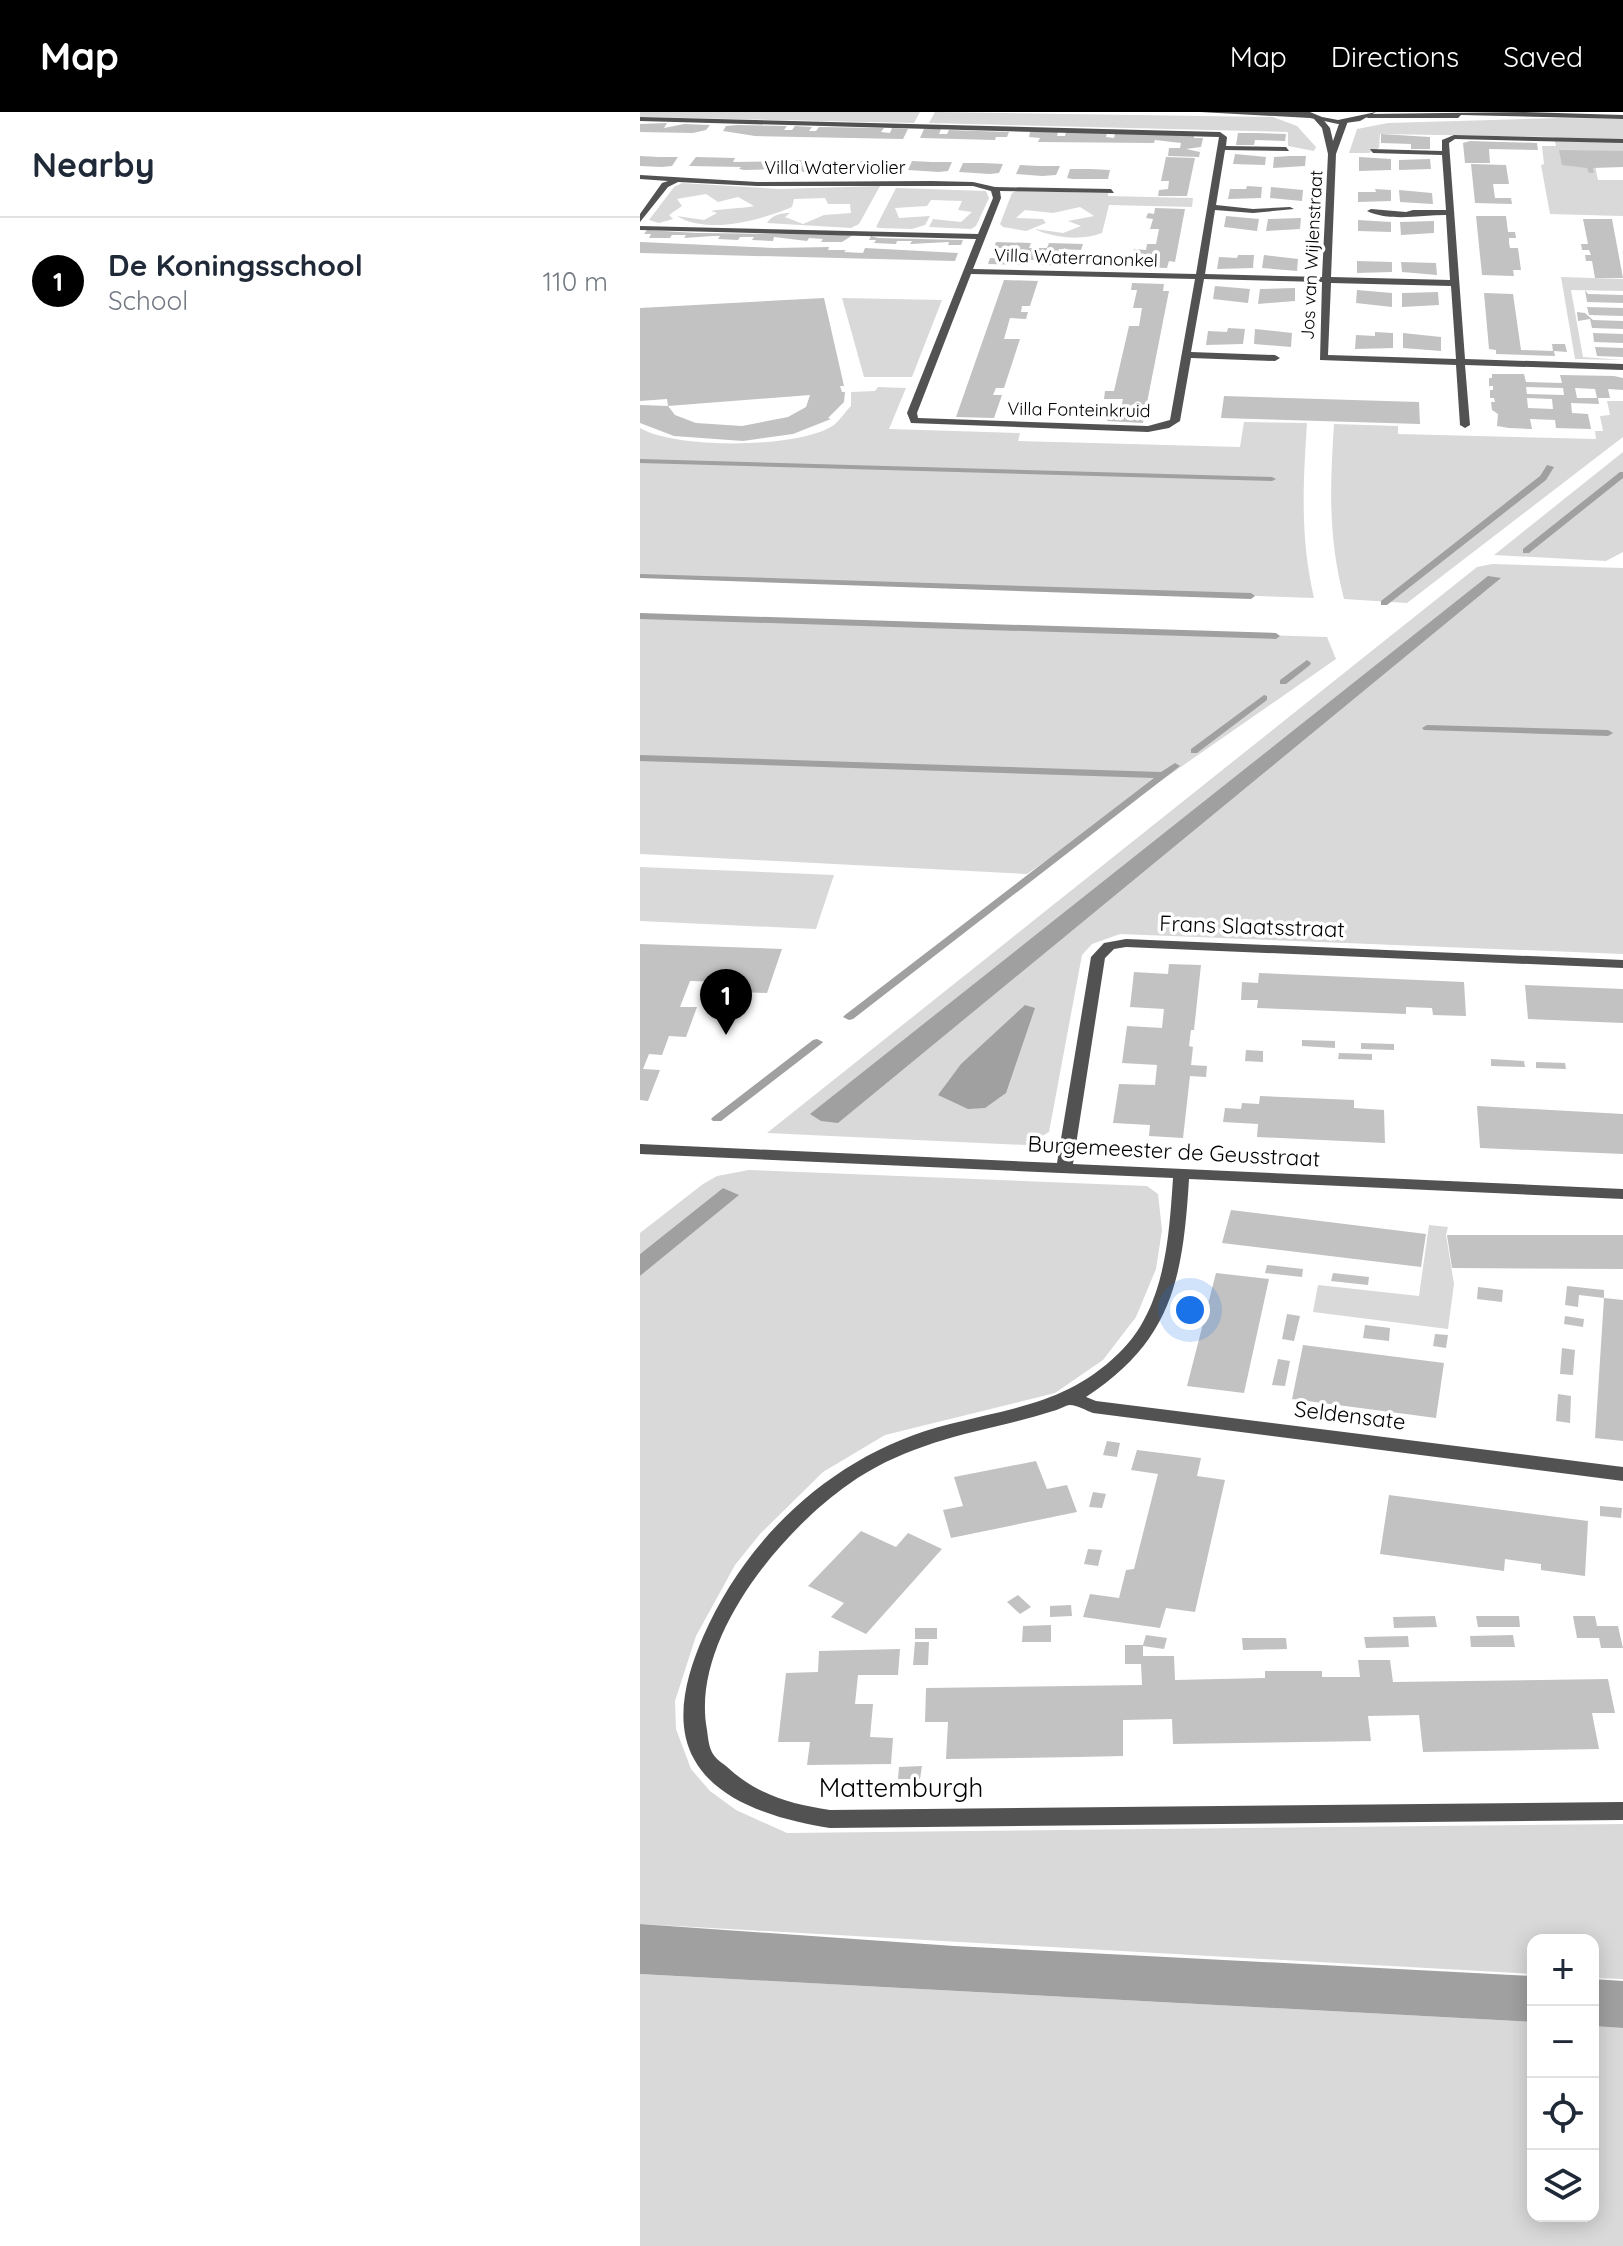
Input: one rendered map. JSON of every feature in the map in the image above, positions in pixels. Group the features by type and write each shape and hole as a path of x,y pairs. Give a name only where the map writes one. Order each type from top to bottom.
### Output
{"street":[{"path":"1204,112 1311,116 1344,121 1370,114 1623,117"},
{"path":"1447,112 1524,115"},
{"name":"Jos van Wijlenstraat","path":"1311,116 1326,128 1332,154 1323,358 1461,362"},
{"name":"Villa Fonteinkruid","path":"640,119 1220,134 1223,137 1175,421 1148,429 914,421"},
{"name":"Jos van Wijlenstraat","path":"1332,154 1344,121"},
{"path":"1465,425 1445,142 1454,137 1623,141"},
{"path":"1222,148 1286,149"},
{"path":"1373,151 1446,153"},
{"name":"Villa Waterviolier","path":"640,177 675,181 815,185 932,183 973,184 995,189 1111,191"},
{"path":"640,220 665,185 675,181"},
{"path":"968,271 997,198 995,189"},
{"path":"1211,207 1247,208 1253,211 1290,209"},
{"path":"1375,211 1386,215 1450,213"},
{"name":"Villa Waterranonkel","path":"640,228 982,237"},
{"name":"Villa Waterranonkel","path":"914,421 912,413 968,271 1199,277"},
{"path":"1199,277 1454,283"},
{"path":"1186,355 1275,358"},
{"path":"1461,362 1623,367"},
{"name":"Frans Slaatsstraat","path":"1064,1168 1098,957 1109,946 1126,943 1623,964"},
{"name":"Burgemeester de Geusstraat","path":"640,1149 1623,1194"},
{"name":"Mattemburgh","path":"1181,1173 1172,1264 1155,1315 1130,1353 1107,1376 1073,1399 1020,1417 920,1439 880,1455 807,1505 777,1536 728,1606 707,1647 694,1701 702,1756 727,1782 757,1803 794,1814 830,1819 1623,1811"},
{"name":"Seldensate","path":"1073,1399 1093,1407 1623,1474"}],"shaded area":[{"path":"640,112 920,112 914,123 640,117"},
{"path":"935,112 1273,117 1297,126 1316,147 1314,151 1288,146 1288,132 929,123"},
{"path":"1623,119 1623,166 1595,166 1598,180 1623,180 1623,216 1550,214 1541,165 1544,164 1542,146 1556,146 1554,137 1380,134 1379,148 1369,153 1349,153 1357,129 1388,123"},
{"path":"682,183 779,189 880,186 859,224 851,228 767,223 783,213 790,213 785,217 803,224 824,215 851,213 850,204 828,204 825,198 794,199 792,207 734,224 704,224 677,216 704,220 717,213 711,211 754,206 738,197 718,202 706,194 677,199 682,206 669,215 673,219 659,223 649,220 674,187"},
{"path":"896,188 986,191 989,198 976,226 971,229 929,227 933,219 961,222 972,212 958,210 962,201 931,200 927,206 895,208 899,218 930,216 925,225 912,229 876,227"},
{"path":"1012,193 1193,198 1192,207 1109,205 1102,233 1068,237 1035,229 1063,233 1081,226 1068,221 1094,216 1080,207 1053,213 1025,210 1016,218 1043,219 1046,223 1026,231 1003,227 1000,224"},
{"path":"1561,277 1623,279 1623,291 1571,290 1583,357 1623,360 1575,359"},
{"path":"842,298 942,300 912,377 864,377"},
{"path":"878,387 906,388 889,429 1020,433 1018,441 1240,447 1244,422 1307,423 1305,532 1314,598 640,575 640,428 657,435 708,443 794,439 834,425 851,406 851,392 875,391"},
{"path":"1607,401 1623,401 1623,437 1407,603 1344,599 1335,554 1332,512 1334,424 1398,426 1398,434 1596,439 1595,431 1603,431 1600,416 1610,415"},
{"path":"1623,452 1623,552 1606,561 1494,555"},
{"path":"1492,564 1623,568 1623,954 1120,934 1092,944 1082,955 1049,1132 1026,1145 767,1133 1477,567"},
{"path":"1488,576 1501,578 838,1123 821,1121 810,1114"},
{"path":"640,616 1327,637 1336,659 1027,874 640,854"},
{"path":"640,867 834,875 816,929 640,921"},
{"path":"1025,1005 1035,1008 1006,1093 985,1108 968,1109 938,1095 961,1064"},
{"path":"749,1170 1147,1186 1158,1194 1162,1230 1156,1269 1136,1317 1103,1360 1055,1393 885,1435 823,1472 760,1534 735,1565 696,1636 675,1701 676,1729 691,1769 710,1791 736,1810 787,1833 1623,1824 1623,1979 1599,1978 1599,1934 1527,1934 1527,1974 640,1924 640,1276 738,1195 723,1188 640,1254 640,1233 717,1176"},
{"path":"723,1188 739,1195 640,1276 640,1254"},
{"path":"1429,1225 1448,1227 1446,1235 1454,1284 1448,1329 1313,1312 1318,1285 1419,1296"},
{"path":"640,1924 954,1946 1527,1976 1527,2022 640,1974"},
{"path":"640,1974 1527,2022 1527,2222 1599,2222 1599,2026 1623,2028 1623,2246 640,2246"},
{"path":"1599,1979 1623,1981 1623,2028 1599,2026"}],"building":[{"path":"667,123 664,128 684,124 710,125 706,130 693,133 640,132 640,124"},
{"path":"726,126 787,126 784,130 792,130 795,126 812,127 809,131 816,131 819,127 884,128 881,132 890,133 892,128 908,129 903,139 755,136 723,131"},
{"path":"924,129 941,129 939,134 947,134 949,130 1009,132 1007,137 996,137 995,140 920,138"},
{"path":"1030,132 1058,132 1057,136 1065,136 1066,132 1107,133 1106,137 1114,138 1115,133 1194,135 1194,138 1203,138 1201,147 1186,149 1200,152 1199,157 1168,156 1169,148 1180,148 1181,143 1155,140 1154,143 1038,142 1040,138 1029,137"},
{"path":"1238,133 1286,134 1285,141 1255,140 1254,145 1236,145"},
{"path":"1381,134 1430,137 1430,149 1411,149 1411,144 1381,143"},
{"path":"1463,143 1537,143 1538,150 1489,149 1490,163 1465,163"},
{"path":"1559,150 1623,151 1623,167 1593,168 1594,173 1589,173 1587,168 1562,165"},
{"path":"1235,154 1266,157 1265,165 1233,164"},
{"path":"640,156 678,157 672,166 662,167 640,166"},
{"path":"1306,156 1305,166 1273,168 1274,157"},
{"path":"696,157 735,158 733,162 784,161 782,165 793,165 796,160 835,163 833,166 845,165 847,161 886,162 882,171 831,169 830,172 808,173 791,169 689,166"},
{"path":"1166,157 1195,158 1187,196 1158,196 1159,190 1168,189 1169,181 1161,181"},
{"path":"1359,157 1391,159 1391,170 1359,171"},
{"path":"1430,159 1431,169 1399,170 1399,160"},
{"path":"912,161 952,162 948,171 939,172 908,170"},
{"path":"963,163 1003,164 999,173 990,174 959,172"},
{"path":"1471,164 1506,165 1509,184 1493,184 1495,198 1511,198 1512,204 1475,203"},
{"path":"1020,165 1060,166 1056,175 1042,176 1016,174"},
{"path":"1070,169 1110,170 1108,179 1073,179 1067,178"},
{"path":"1247,186 1262,187 1261,198 1228,199 1230,189 1246,189"},
{"path":"1271,187 1303,190 1302,201 1270,198"},
{"path":"1375,189 1391,190 1391,201 1358,202 1358,192 1376,192"},
{"path":"1399,190 1432,193 1433,204 1400,202"},
{"path":"1155,208 1185,209 1175,262 1169,261 1167,268 1136,267 1138,260 1144,260 1145,256 1133,255 1134,249 1146,250 1147,244 1156,244 1159,229 1150,229 1153,219 1146,218 1148,213 1154,214"},
{"path":"1226,216 1259,219 1257,231 1224,227"},
{"path":"1476,216 1506,216 1508,232 1515,232 1516,238 1509,238 1510,248 1518,248 1521,270 1513,270 1514,276 1482,275"},
{"path":"1301,218 1300,229 1266,231 1268,219"},
{"path":"1583,219 1612,219 1623,278 1595,278 1592,261 1586,261 1585,255 1591,255 1589,250 1582,250 1581,244 1588,244"},
{"path":"1358,220 1391,222 1391,232 1358,231"},
{"path":"1434,221 1434,233 1401,235 1400,222"},
{"path":"647,230 853,235 842,242 774,237 773,241 752,240 754,237 740,237 738,240 718,239 720,236 684,238 686,235 649,238 651,234 644,234"},
{"path":"871,236 963,240 961,245 948,245 949,242 910,244 912,241 897,241 896,244 874,243 876,240 869,240"},
{"path":"640,242 775,248 829,247 828,250 863,253 865,248 958,253 955,261 640,253"},
{"path":"996,242 1031,243 1029,248 1047,248 1049,243 1083,244 1081,250 1059,249 1056,260 1079,260 1077,266 1042,265 1043,260 1025,260 1023,265 988,264 990,258 1024,259 1026,254 1014,254 1016,248 994,248"},
{"path":"1238,255 1254,255 1253,268 1217,269 1219,257 1237,258"},
{"path":"1264,255 1298,259 1297,271 1262,268"},
{"path":"1357,261 1392,262 1392,272 1357,273"},
{"path":"1401,262 1436,263 1437,275 1402,272"},
{"path":"1004,280 1038,281 1030,306 1022,306 1021,312 1028,312 1026,319 1010,318 1004,339 1020,339 1004,388 996,388 993,395 1002,395 994,418 956,417"},
{"path":"1132,283 1164,284 1163,291 1169,291 1143,423 1107,421 1109,413 1120,413 1123,399 1104,399 1105,391 1114,391 1129,326 1139,326 1142,308 1133,308 1137,290 1131,290"},
{"path":"1215,286 1250,289 1248,303 1213,299"},
{"path":"1295,288 1295,301 1258,304 1260,289"},
{"path":"1357,290 1392,293 1392,307 1356,303"},
{"path":"1585,290 1588,294 1623,295 1623,303 1587,302"},
{"path":"1438,292 1439,305 1402,307 1402,293"},
{"path":"1484,293 1513,294 1521,350 1553,351 1552,344 1565,344 1567,352 1554,351 1555,356 1496,354 1496,350 1489,349"},
{"path":"824,298 844,386 840,386 845,392 844,402 828,418 831,419 793,434 743,441 674,436 640,423 640,405 668,406 667,399 640,401 640,308","holes":["810,395 806,407 788,417 742,426 696,423 675,415 668,406"]},
{"path":"1587,307 1623,308 1623,316 1589,315"},
{"path":"1577,312 1585,313 1593,320 1623,321 1623,329 1592,328 1590,319 1578,321"},
{"path":"1228,328 1245,329 1243,344 1206,345 1208,331 1227,332"},
{"path":"1255,329 1292,333 1291,347 1254,344"},
{"path":"1375,332 1393,333 1393,348 1355,349 1356,335 1375,336"},
{"path":"1403,333 1441,337 1441,351 1403,348"},
{"path":"1593,333 1623,334 1623,343 1594,342"},
{"path":"1595,347 1623,348 1623,357 1597,356"},
{"path":"1492,374 1524,374 1526,382 1562,383 1560,375 1614,376 1623,378 1623,390 1608,389 1610,398 1598,398 1599,404 1571,403 1572,413 1588,414 1591,429 1556,428 1555,420 1530,419 1532,429 1509,428 1497,426 1498,414 1492,410 1491,402 1495,402 1494,398 1490,398 1493,386 1489,386 1489,378","holes":["1526,387 1563,388 1564,395 1527,394","1575,388 1595,389 1597,398 1577,398","1527,398 1552,399 1553,409 1528,408"]},
{"path":"1224,396 1419,402 1420,424 1221,418"},
{"path":"640,944 782,949 767,993 717,991 721,982 690,981 680,1007 697,1007 686,1037 669,1036 662,1055 649,1054 643,1069 660,1070 648,1101 640,1100"},
{"path":"1169,964 1201,965 1194,1030 1191,1030 1189,1046 1193,1047 1191,1065 1207,1066 1206,1077 1190,1076 1183,1138 1149,1136 1150,1125 1113,1123 1119,1084 1155,1085 1157,1065 1122,1063 1127,1026 1162,1028 1164,1009 1130,1007 1134,972 1168,974"},
{"path":"1259,973 1464,982 1466,1016 1433,1015 1432,1008 1406,1007 1406,1014 1257,1008 1258,1000 1241,1000 1242,982 1258,983"},
{"path":"1525,985 1623,989 1623,1023 1528,1019"},
{"path":"1302,1040 1335,1041 1335,1048 1302,1046"},
{"path":"1361,1043 1394,1044 1394,1050 1361,1049"},
{"path":"1246,1050 1263,1051 1263,1062 1245,1061"},
{"path":"1339,1053 1372,1054 1372,1060 1338,1059"},
{"path":"1491,1059 1524,1061 1525,1067 1491,1066"},
{"path":"1536,1062 1565,1063 1566,1069 1536,1068"},
{"path":"1260,1096 1354,1100 1354,1108 1384,1110 1385,1143 1257,1137 1258,1124 1223,1122 1225,1108 1241,1109 1242,1103 1259,1104"},
{"path":"1477,1106 1623,1114 1623,1154 1480,1148"},
{"path":"1231,1210 1426,1234 1421,1267 1222,1243"},
{"path":"1447,1235 1623,1235 1623,1269 1452,1268"},
{"path":"1267,1265 1303,1269 1302,1277 1265,1273"},
{"path":"1216,1273 1269,1279 1244,1393 1187,1386"},
{"path":"1333,1273 1369,1277 1368,1285 1331,1281"},
{"path":"1567,1286 1604,1290 1604,1298 1579,1295 1578,1307 1565,1305"},
{"path":"1478,1287 1503,1290 1502,1302 1477,1299"},
{"path":"1604,1298 1623,1300 1623,1441 1595,1438"},
{"path":"1287,1314 1300,1316 1294,1341 1282,1339"},
{"path":"1565,1316 1584,1319 1583,1327 1564,1324"},
{"path":"1365,1325 1390,1328 1389,1341 1363,1338"},
{"path":"1435,1334 1448,1335 1446,1348 1433,1346"},
{"path":"1303,1345 1444,1363 1436,1418 1292,1399"},
{"path":"1562,1348 1575,1350 1573,1375 1560,1374"},
{"path":"1278,1359 1290,1361 1285,1386 1272,1385"},
{"path":"1558,1394 1571,1396 1570,1423 1556,1421"},
{"path":"1107,1441 1120,1443 1117,1457 1103,1455"},
{"path":"1137,1450 1201,1458 1197,1476 1225,1480 1195,1612 1166,1608 1160,1628 1083,1617 1090,1594 1119,1598 1126,1570 1134,1569 1158,1474 1131,1470"},
{"path":"1036,1461 1047,1489 1067,1485 1077,1512 951,1538 943,1510 963,1506 954,1477"},
{"path":"1093,1492 1106,1494 1102,1508 1089,1507"},
{"path":"1389,1495 1588,1521 1585,1576 1541,1570 1541,1564 1505,1559 1504,1571 1380,1554"},
{"path":"1600,1506 1622,1508 1621,1518 1600,1516"},
{"path":"861,1531 896,1547 908,1533 942,1549 866,1634 831,1617 844,1603 808,1586"},
{"path":"1088,1549 1102,1550 1098,1566 1084,1564"},
{"path":"1018,1595 1031,1607 1020,1614 1007,1602"},
{"path":"1071,1605 1072,1616 1050,1617 1050,1606"},
{"path":"1435,1616 1437,1627 1394,1628 1393,1617"},
{"path":"1476,1616 1519,1616 1520,1627 1478,1627"},
{"path":"1573,1616 1595,1616 1597,1626 1618,1626 1623,1648 1601,1648 1599,1638 1577,1638"},
{"path":"1051,1625 1051,1642 1022,1642 1023,1626"},
{"path":"915,1628 937,1628 937,1639 915,1639"},
{"path":"1146,1635 1167,1638 1164,1649 1143,1646 1143,1656 1174,1656 1175,1680 1265,1678 1265,1671 1322,1671 1322,1677 1360,1677 1358,1660 1390,1660 1393,1682 1608,1679 1615,1713 1592,1713 1599,1749 1423,1752 1419,1715 1368,1716 1371,1741 1173,1744 1172,1719 1123,1720 1123,1756 946,1759 948,1722 925,1722 926,1688 1142,1685 1141,1664 1125,1664 1125,1645 1143,1645"},
{"path":"1513,1635 1515,1647 1471,1647 1470,1636"},
{"path":"1408,1636 1409,1647 1366,1648 1364,1637"},
{"path":"1242,1638 1286,1638 1287,1649 1243,1650"},
{"path":"915,1642 929,1642 928,1665 913,1665"},
{"path":"900,1649 898,1675 858,1675 855,1704 873,1704 870,1737 893,1738 891,1764 807,1765 810,1742 778,1742 786,1673 818,1672 819,1651"},
{"path":"922,1766 920,1779 898,1779 899,1767"}],"waterway":[{"path":"640,461 1272,479"},
{"path":"1384,603 1543,478 1550,467"},
{"path":"1526,551 1623,474"},
{"path":"640,576 1251,596"},
{"path":"640,616 1276,636"},
{"path":"1283,682 1307,663"},
{"path":"1194,751 1264,698"},
{"path":"1427,728 1608,733"},
{"path":"640,758 1163,775"},
{"path":"849,1017 1175,766"},
{"path":"717,1119 817,1042"}],"place":[{"name":"De Koningsschool","path":"726,1035"}]}
